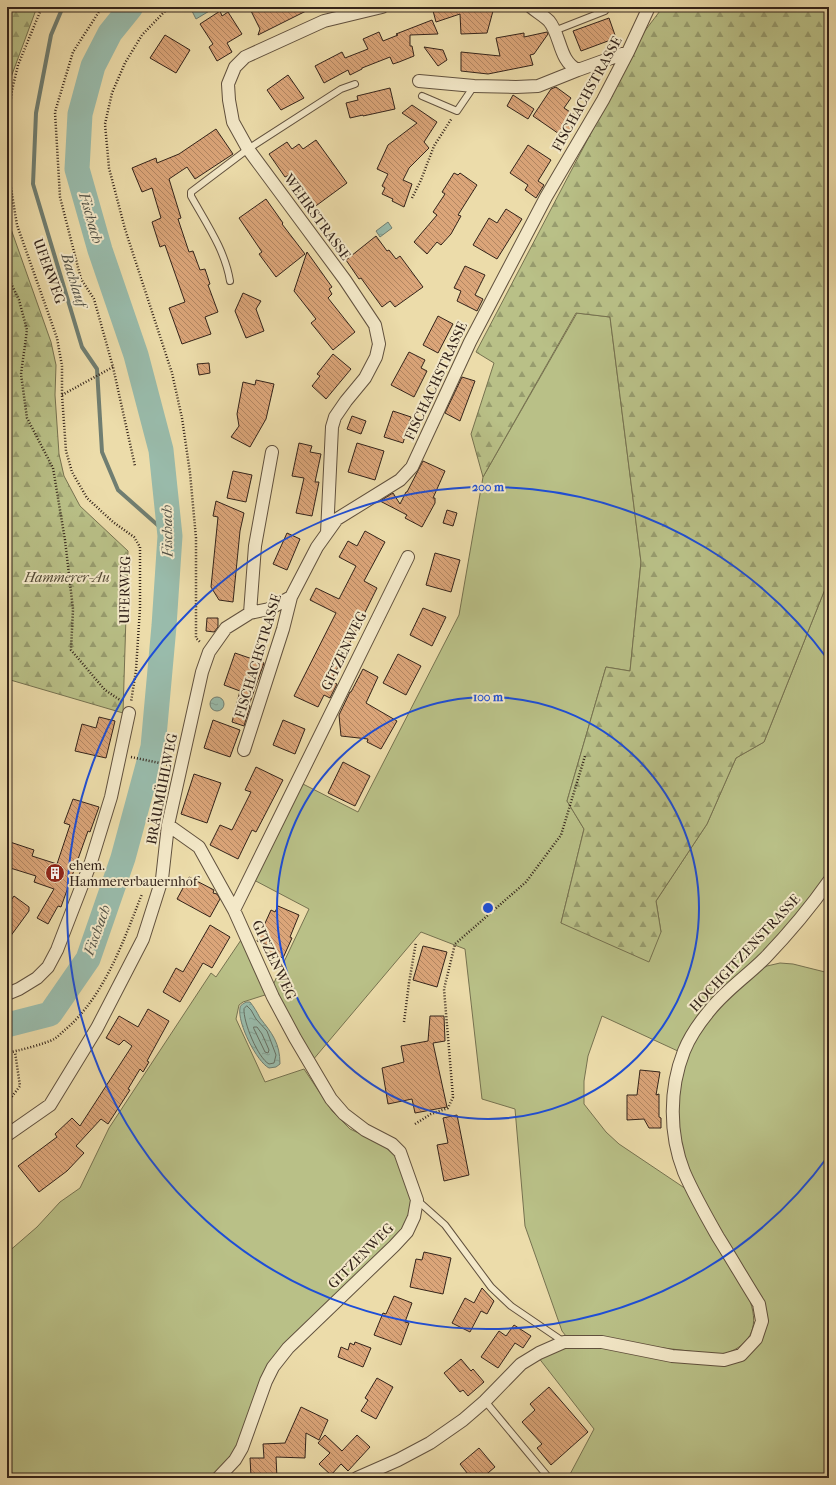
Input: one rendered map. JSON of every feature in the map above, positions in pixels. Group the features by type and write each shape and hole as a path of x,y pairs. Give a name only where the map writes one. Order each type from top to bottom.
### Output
{"street":[{"name":"WEHRSTRASSE","path":"327,533 332,427 339,412 365,378 376,357 379,344 375,325 345,280 248,149 233,122 228,84 234,68 245,57 324,21 382,7"},
{"path":"531,7 549,22 562,52 572,67 578,70"},
{"name":"FISCHACHSTRASSE","path":"244,750 283,629 291,597 317,546 337,519 400,480 412,467 465,353 546,197 603,100 649,7"},
{"path":"419,82 474,86 538,86 628,52"},
{"path":"250,613 254,546 272,452"},
{"name":"GITZENWEG","path":"234,910 408,557"},
{"name":"BRÄUMÜHLWEG","path":"7,1135 50,1105 97,1028 143,939 162,879 168,824 202,672 209,652 226,628 250,613 269,608 291,597"},
{"path":"7,994 19,989 37,978 48,967 57,950 91,862 111,797 130,710"},
{"name":"GITZENWEG","path":"168,824 199,847 234,910 273,997 331,1099 344,1114 365,1130 392,1144 400,1152 417,1200 414,1217 407,1232 288,1348 273,1368 266,1381 242,1448 235,1460 218,1478"},
{"name":"HOCHGITZENSTRASSE","path":"357,1478 398,1460 430,1443 463,1420 485,1401 521,1364 539,1353 564,1342 602,1342 672,1356 724,1360 741,1355 756,1339 762,1321 758,1304 695,1196 684,1171 676,1142 673,1123 672,1102 675,1082 684,1051 696,1029 710,1010 727,991 764,959 789,931 829,881"}],"lane":[{"path":"554,31 605,11 607,7"},
{"path":"230,281 228,268 223,254 191,196 191,192 248,149 341,89 355,84"},
{"path":"422,96 457,110 474,86"},
{"path":"417,1200 445,1225 491,1287 511,1306 564,1342"},
{"path":"485,1401 549,1478"}],"path":[{"path":"7,128 12,90 18,65 42,7"},
{"path":"102,7 73,52 55,112 60,197 81,279 94,299 113,367 136,466"},
{"path":"169,7 142,35 125,63 112,93 105,124 109,168 125,229 172,373 182,418 190,473 196,538 196,638 209,652"},
{"path":"412,198 421,180 434,146 457,110"},
{"name":"UFERWEG","path":"7,164 17,225 57,338 62,366 62,395 66,451 72,472 87,498 113,522 134,537 140,548 140,608 136,670 130,710"},
{"path":"7,274 19,300 27,330 21,374 28,418 53,468 65,540 73,609 71,650 105,690 130,710"},
{"path":"62,395 113,367"},
{"path":"124,755 176,767"},
{"path":"415,1124 431,1114 448,1108 454,1097 444,989 455,944 526,882 562,836 585,756"},
{"path":"7,1053 15,1052 54,1039 76,1021 100,989 128,931 144,890"},
{"path":"404,1022 416,942"},
{"path":"7,1099 10,1099 20,1086 15,1052"}],"green space":[{"path":"7,7 37,7 10,80 7,97"},
{"path":"663,7 829,7 829,579 764,742 736,758 707,824 656,901 661,932 649,962 561,923 584,829 567,801 606,667 630,671 641,562 610,317 576,313 483,477 471,434 494,363 476,352 644,32"},
{"name":"Hammerer-Au","path":"7,205 11,229 51,342 56,365 55,395 59,454 64,476 80,506 128,551 123,713 7,679"},
{"path":"577,313 610,317 641,562 630,671 606,667 567,801 584,829 561,923 661,932 656,901 707,824 736,758 764,742 829,579 829,877 680,1052 602,1016 588,1056 584,1081 584,1104 606,1132 619,1144 689,1191 750,1301 754,1320 750,1336 739,1347 731,1352 721,1355 566,1336 562,1331 525,1226 515,1109 482,1099 465,949 421,932 312,1061 273,985 309,909 252,879 301,783 358,812 459,615 483,477"},
{"path":"241,940 268,994 243,1002 239,1005 236,1019 265,1082 304,1069 332,1111 350,1129 382,1144 396,1157 411,1194 412,1207 399,1236 278,1352 243,1441 213,1478 7,1478 7,1253 37,1227 60,1202 80,1188 109,1128 211,973 216,977"},
{"path":"780,963 793,964 829,973 829,1478 568,1478 594,1429 538,1357 561,1347 579,1344 739,1356 762,1324 694,1186 679,1144 676,1119 682,1067 703,1025 729,995 759,970 767,966"}],"water":[{"path":"198,7 210,7 211,10 196,19 192,11"},
{"path":"388,222 392,228 380,237 376,231"},
{"path":"214,697 220,697 224,701 224,707 220,711 214,711 210,707 210,701"},
{"path":"246,1002 250,1002 277,1044 280,1064 276,1067 269,1068 264,1064 249,1041 240,1015 240,1008"}],"building":[{"path":"249,7 314,7 258,35 260,29"},
{"path":"432,7 480,7 493,11 487,33 461,34 460,14 436,22"},
{"path":"220,11 222,16 228,12 242,34 227,43 232,52 217,61 209,47 213,44 200,24"},
{"path":"609,18 616,38 581,51 573,31"},
{"path":"432,20 438,34 410,35 410,46 412,46 414,56 399,62 393,64 390,57 362,68 350,75 348,70 324,83 315,66 342,52 345,58 368,49 363,39 379,32 383,41 398,35 396,34"},
{"path":"547,32 548,34 534,54 530,55 533,65 488,74 461,71 461,52 500,56 496,38 524,33 524,37"},
{"path":"165,35 190,50 176,73 150,58"},
{"path":"424,47 443,50 447,60 438,66"},
{"path":"288,75 304,98 281,110 267,90"},
{"path":"556,87 571,98 564,108 578,117 565,138 533,116 551,89"},
{"path":"390,88 395,109 350,118 346,103 358,100 357,96"},
{"path":"513,95 534,109 528,119 507,106"},
{"path":"412,105 437,122 424,142 429,148 409,168 403,180 412,184 404,207 392,201 393,199 382,194 385,188 382,186 388,174 377,169 388,145 417,123 402,113"},
{"path":"216,129 233,154 195,179 187,167 169,179 181,218 178,219 189,252 193,251 200,270 205,269 210,284 208,285 218,312 205,317 211,334 182,344 169,308 185,302 165,245 160,247 152,222 161,218 152,188 142,192 132,168 156,158 157,163 179,154"},
{"path":"316,140 347,183 313,208 289,175 285,177 269,154 287,142 292,149 299,144 303,149"},
{"path":"528,145 551,160 538,181 544,185 536,198 525,190 528,185 510,173"},
{"path":"454,173 458,175 460,173 477,185 458,215 461,216 451,234 441,245 437,242 427,254 414,242 437,215 433,212 445,194 442,192"},
{"path":"266,199 283,223 282,224 305,254 276,277 259,254 262,252 239,218"},
{"path":"506,209 522,219 497,259 473,245 489,218 497,223"},
{"path":"376,236 387,251 389,250 396,259 400,256 423,287 395,307 390,301 382,307 361,278 359,279 346,260"},
{"path":"307,252 332,287 329,289 332,294 328,298 355,332 333,350 311,323 316,319 294,291"},
{"path":"465,266 485,275 475,295 483,299 477,311 457,301 461,291 454,288"},
{"path":"243,293 261,301 256,309 264,331 246,338 235,311"},
{"path":"438,316 453,324 438,353 423,345"},
{"path":"409,352 425,360 421,368 427,371 414,397 391,385"},
{"path":"333,354 351,369 326,399 312,386 320,376 317,374"},
{"path":"209,363 210,373 199,375 197,364"},
{"path":"462,377 475,381 460,421 445,413"},
{"path":"256,380 274,384 266,419 250,447 231,437 239,426 237,414 243,382 255,385"},
{"path":"393,411 411,417 403,443 384,437"},
{"path":"352,416 366,421 361,434 347,429"},
{"path":"299,443 312,446 310,452 321,454 315,482 319,482 312,516 296,513 304,478 292,476"},
{"path":"357,443 384,451 375,480 348,472"},
{"path":"423,461 445,471 433,498 435,498 435,503 422,527 405,518 407,515 380,501 393,493 400,504"},
{"path":"233,471 252,475 246,502 227,498"},
{"path":"216,501 244,513 240,531 233,602 219,600 211,587 218,517 213,516"},
{"path":"447,510 457,513 453,526 443,523"},
{"path":"365,531 385,542 364,581 377,588 331,681 337,684 330,698 324,695 318,707 294,696 336,613 310,600 316,588 339,599 356,566 339,557 348,541 357,546"},
{"path":"287,533 300,539 287,570 273,564"},
{"path":"435,553 460,560 451,592 426,585"},
{"path":"423,608 446,617 432,646 410,635"},
{"path":"207,618 218,618 218,627 214,632 206,631"},
{"path":"235,653 264,663 249,705 250,706 244,726 232,722 240,691 224,685"},
{"path":"398,654 421,666 406,695 383,683"},
{"path":"363,669 378,677 366,703 397,721 381,749 367,742 368,739 341,736 339,715"},
{"path":"99,717 115,721 106,758 75,751 82,724 96,728"},
{"path":"213,720 240,730 230,757 204,748"},
{"path":"283,720 305,729 295,754 273,745"},
{"path":"343,762 370,776 355,806 328,793"},
{"path":"256,767 283,780 256,832 252,830 238,859 210,845 220,825 232,830 251,792 245,790"},
{"path":"194,774 221,783 207,823 181,814"},
{"path":"73,799 99,807 90,832 88,831 61,907 58,906 48,924 37,918 54,889 34,882 36,876 7,867 7,841 34,850 32,856 57,864 70,825 64,823"},
{"path":"189,877 214,890 213,893 217,894 220,899 210,917 177,899"},
{"path":"14,896 29,907 29,911 7,941 7,906"},
{"path":"278,906 299,915 290,937 292,938 283,958 269,952 272,947 257,941 271,910 275,912"},
{"path":"210,925 230,937 212,968 203,963 180,1002 163,992 176,968 183,972"},
{"path":"423,946 447,952 437,987 413,980"},
{"path":"148,1009 169,1021 147,1061 149,1062 143,1072 140,1069 128,1089 130,1090 108,1124 101,1119 76,1146 84,1153 67,1171 39,1192 18,1166 57,1137 55,1134 72,1118 80,1126 132,1046 124,1040 119,1045 106,1038 119,1016 138,1027"},
{"path":"430,1016 444,1016 445,1041 433,1043 447,1107 415,1113 412,1099 388,1104 382,1068 404,1062 401,1046 428,1041"},
{"path":"640,1070 660,1072 656,1095 659,1094 659,1117 661,1118 661,1128 649,1128 644,1119 627,1120 627,1095 637,1095"},
{"path":"457,1115 469,1175 444,1181 437,1145 448,1143 443,1118"},
{"path":"424,1252 451,1258 443,1294 410,1287 416,1259 422,1260"},
{"path":"482,1288 494,1301 487,1314 481,1311 470,1332 452,1323 465,1298 474,1303"},
{"path":"394,1296 412,1303 405,1322 409,1323 401,1345 374,1335 383,1313 386,1314"},
{"path":"514,1325 531,1336 523,1348 515,1343 498,1368 481,1357 499,1331 506,1336"},
{"path":"355,1342 371,1348 363,1367 338,1357 341,1347 348,1350 350,1343 354,1345"},
{"path":"461,1359 471,1371 473,1369 484,1382 468,1396 463,1390 460,1392 444,1373"},
{"path":"377,1378 393,1387 376,1419 361,1411 368,1400 365,1398"},
{"path":"549,1387 588,1432 551,1465 537,1448 542,1444 522,1422 535,1410 530,1404"},
{"path":"301,1407 328,1420 319,1440 306,1433 305,1458 276,1457 277,1478 261,1478 261,1475 251,1476 250,1458 264,1458 263,1444 285,1443"},
{"path":"325,1435 342,1451 357,1435 370,1447 348,1471 341,1464 331,1475 319,1464 330,1453 318,1443"},
{"path":"479,1448 495,1467 482,1478 471,1478 460,1464"}],"waterway":[{"name":"Bachlauf","path":"65,7 62,9 51,35 36,113 33,184 82,347 97,369 102,452 118,490 170,536"},
{"name":"Bachlauf","path":"7,1025 50,1014 88,959 123,858 153,747 164,626 170,536 161,450 136,355 100,250 77,169 80,114 93,66 110,33 131,7"}],"place":[{"name":"ehem. Hammererbauernhof","path":"55,873"}],"water label":[{"name":"Fischach","path":"91,218"},
{"name":"Fischach","path":"167,531"},
{"name":"Fischach","path":"97,930"}]}
